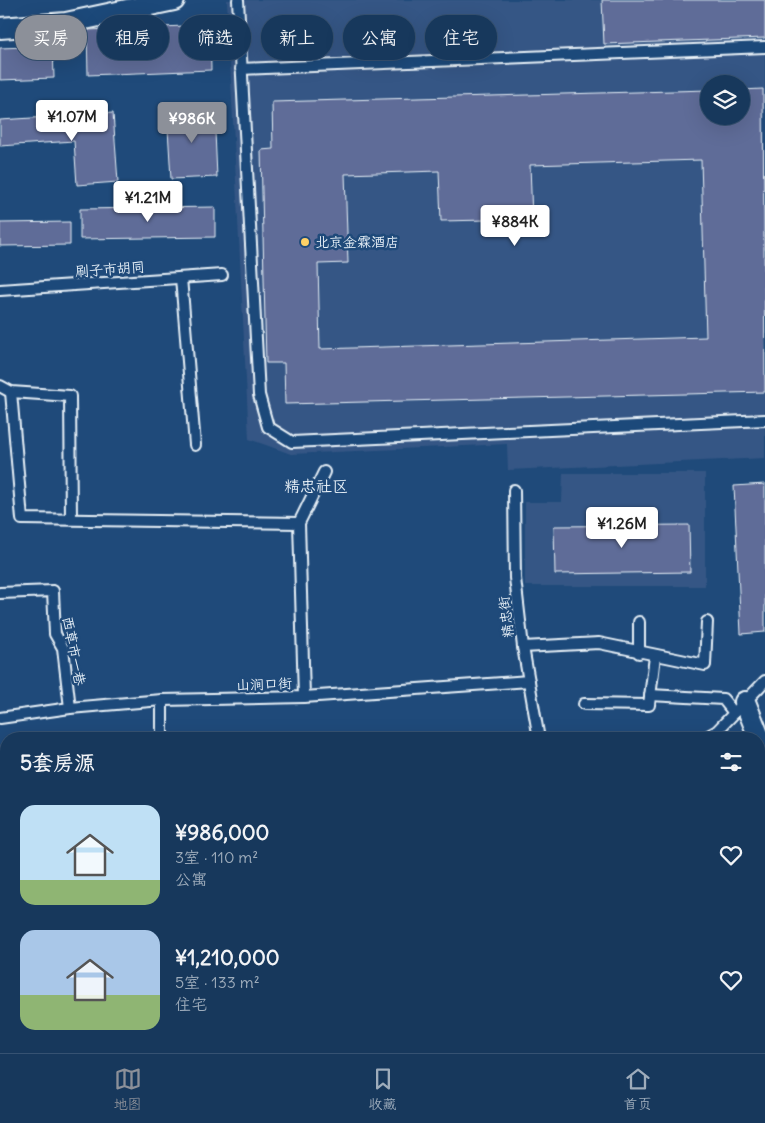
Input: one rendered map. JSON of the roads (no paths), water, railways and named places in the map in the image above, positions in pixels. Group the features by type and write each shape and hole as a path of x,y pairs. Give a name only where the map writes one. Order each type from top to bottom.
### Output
{"street":[{"path":"0,28 66,23 174,0"},
{"path":"739,708 753,732"}],"lane":[{"path":"238,0 259,395 268,427 292,442 765,420"},
{"path":"241,69 765,47"},
{"name":"刷子市胡同","path":"0,290 222,275"},
{"path":"181,278 195,445"},
{"path":"0,386 12,392 70,396 71,518"},
{"path":"12,392 22,519 71,518 299,522"},
{"path":"304,697 299,522 324,472"},
{"name":"精忠街","path":"514,490 515,578 523,647 537,732"},
{"name":"西草市一巷","path":"0,593 53,592 55,634 63,648 70,708"},
{"path":"639,622 639,653"},
{"path":"523,647 599,643 639,653 705,665 707,622"},
{"path":"584,704 648,705 655,656"},
{"name":"山涧口街","path":"0,718 70,708 162,700 304,697 529,681"},
{"path":"715,732 765,681"},
{"path":"650,695 723,699 739,708"},
{"path":"162,700 162,732"}],"place":[{"name":"北京金霖酒店","path":"305,242"}],"district":[{"name":"精忠社区","path":"316,486"}]}
